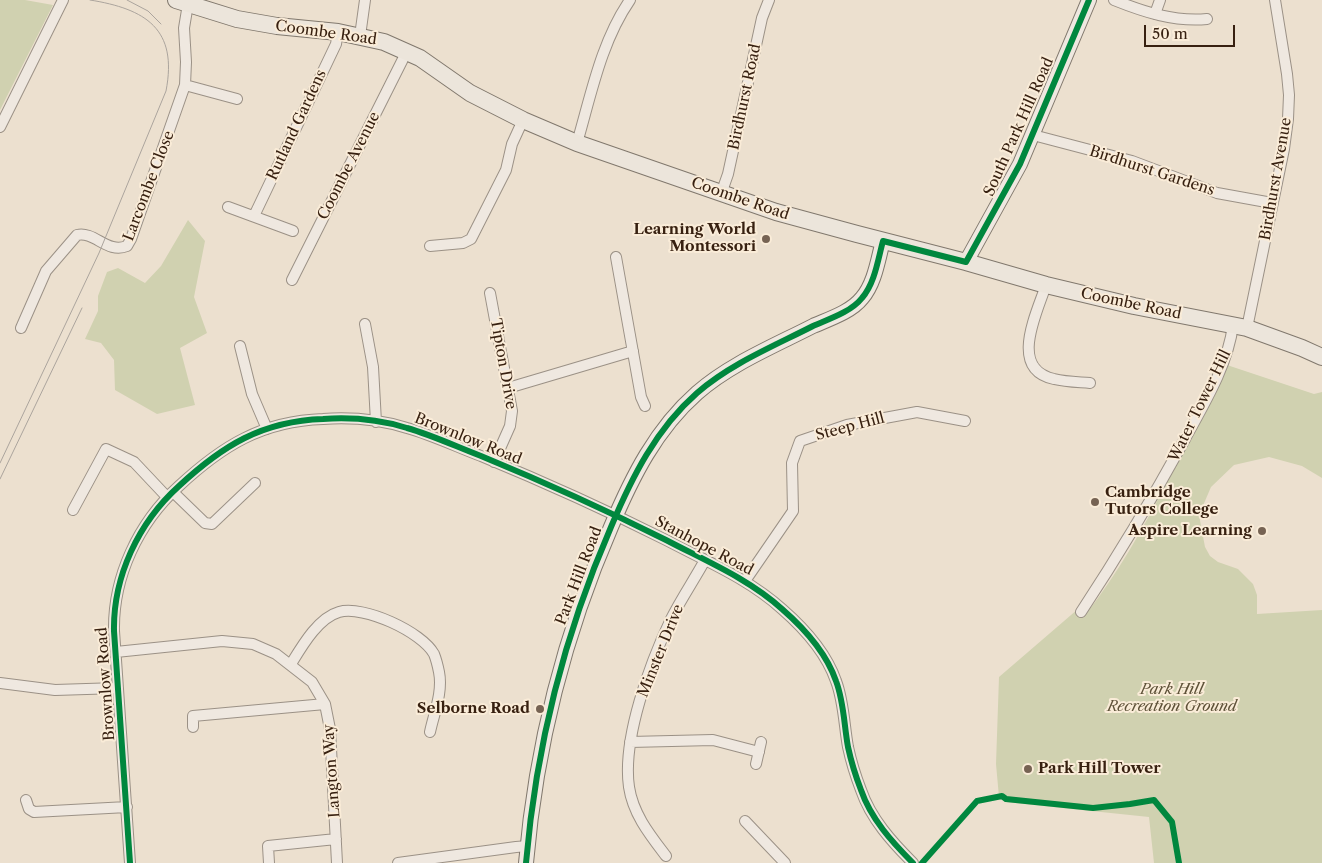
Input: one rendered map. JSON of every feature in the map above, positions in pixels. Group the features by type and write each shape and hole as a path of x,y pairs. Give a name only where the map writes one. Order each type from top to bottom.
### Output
{"main road":[{"name":"South Park Hill Road","path":"966,262 1005,193 1033,135 1088,0"},
{"name":"Coombe Road","path":"182,2 209,6 262,23 338,32 384,42 407,51 470,94 523,120 577,143 721,194 785,214 1046,285 1134,306 1240,326 1322,357"},
{"name":"Park Hill Road","path":"526,863 540,758 557,678 582,596 616,515 637,471 657,437 688,401 707,384 738,365 859,302 869,287 883,241"}],"street":[{"path":"0,127 63,0"},
{"path":"360,36 366,0"},
{"path":"577,143 606,48 621,13 630,0"},
{"name":"Birdhurst Road","path":"721,194 728,174 762,18 769,0"},
{"path":"1114,0 1155,14 1180,19 1207,20"},
{"path":"1155,14 1160,0"},
{"name":"Birdhurst Avenue","path":"1240,326 1272,203 1286,133 1289,95 1275,0"},
{"name":"Larcombe Close","path":"21,328 46,271 77,235 88,235 103,244 115,248 124,248 129,243 185,85 186,62 182,2"},
{"name":"Rutland Gardens","path":"254,216 336,44 338,32"},
{"name":"Coombe Avenue","path":"292,280 407,51"},
{"path":"185,85 237,99"},
{"path":"430,246 463,243 470,239 506,170 512,144 523,120"},
{"name":"Birdhurst Gardens","path":"1033,135 1132,162 1225,195 1272,203"},
{"path":"228,208 293,231"},
{"path":"616,257 641,397 645,406"},
{"path":"1046,285 1028,342 1030,359 1036,369 1048,377 1090,383"},
{"name":"Tipton Drive","path":"490,293 512,403 512,418 494,462"},
{"path":"365,324 372,367 376,422"},
{"name":"Water Tower Hill","path":"1082,612 1134,532 1200,412 1240,326"},
{"path":"240,346 252,394 266,429"},
{"path":"508,388 633,351"},
{"name":"Steep Hill","path":"745,581 793,511 792,463 800,441 847,425 917,412 965,422"},
{"name":"Brownlow Road","path":"130,863 114,607 124,569 140,535 170,495 191,475 228,446 266,429 323,418 376,422 410,428 616,515"},
{"path":"73,510 106,449 134,462 170,495 206,523 212,524 255,483"},
{"name":"Stanhope Road","path":"616,515 745,581 770,598 818,646 839,690 848,747 861,793 878,824 913,863"},
{"name":"Minster Drive","path":"666,856 636,814 629,788 630,742 648,676 671,619 705,560"},
{"path":"290,664 318,625 339,612 358,611 392,622 418,637 434,653 439,673 440,690 430,732"},
{"name":"Langton Way","path":"116,652 222,641 253,644 276,654 312,682 325,704 330,729 336,863"},
{"path":"0,682 55,690 118,688"},
{"path":"194,727 193,716 325,704"},
{"path":"630,742 713,740 760,747 756,764"},
{"path":"26,800 28,809 34,812 127,807"},
{"path":"745,821 785,863"},
{"path":"269,863 268,846 336,838"},
{"path":"398,863 528,846"}],"green space":[{"path":"0,0 25,0 53,5 0,110"},
{"path":"188,220 205,241 194,297 207,333 180,348 195,405 157,414 115,390 114,360 101,343 85,339 98,311 98,296 107,272 118,268 145,283 161,266"},
{"name":"Park Hill Recreation Ground","path":"1227,365 1314,394 1322,392 1322,478 1302,466 1269,457 1234,465 1211,487 1199,515 1205,547 1210,556 1218,562 1238,569 1253,584 1257,595 1257,614 1322,610 1322,863 1154,863 1149,817 1005,802 999,797 996,764 999,677 1078,609 1086,614 1098,599 1148,518"}],"tram line":[{"path":"0,463 99,253 166,91 167,52 162,37 154,26 142,16 127,9 90,0"},
{"path":"127,0 148,11 161,24"},
{"path":"0,479 82,308"}],"cycle path":[{"path":"526,863 537,776 545,734 566,650 579,609 611,527 637,472 657,438 682,407 724,373 768,348 839,315 857,303 866,292 873,278 883,241 966,262 1020,164 1089,0"},
{"path":"130,863 114,631 118,591 123,571 131,552 140,534 164,501 195,472 227,448 244,438 281,425 301,421 344,418 397,425 505,466 598,507 666,540 727,571 769,598 807,633 827,660 839,689 849,752 865,801 883,830 913,863"},
{"path":"922,863 977,801 1002,796 1006,799 1093,808 1154,800 1172,822 1179,863"}],"place":[{"name":"Learning World Montessori","path":"766,239"},
{"name":"Cambridge Tutors College","path":"1095,502"},
{"name":"Aspire Learning","path":"1262,531"},
{"name":"Selborne Road","path":"540,709"},
{"name":"Park Hill Tower","path":"1028,769"}]}
